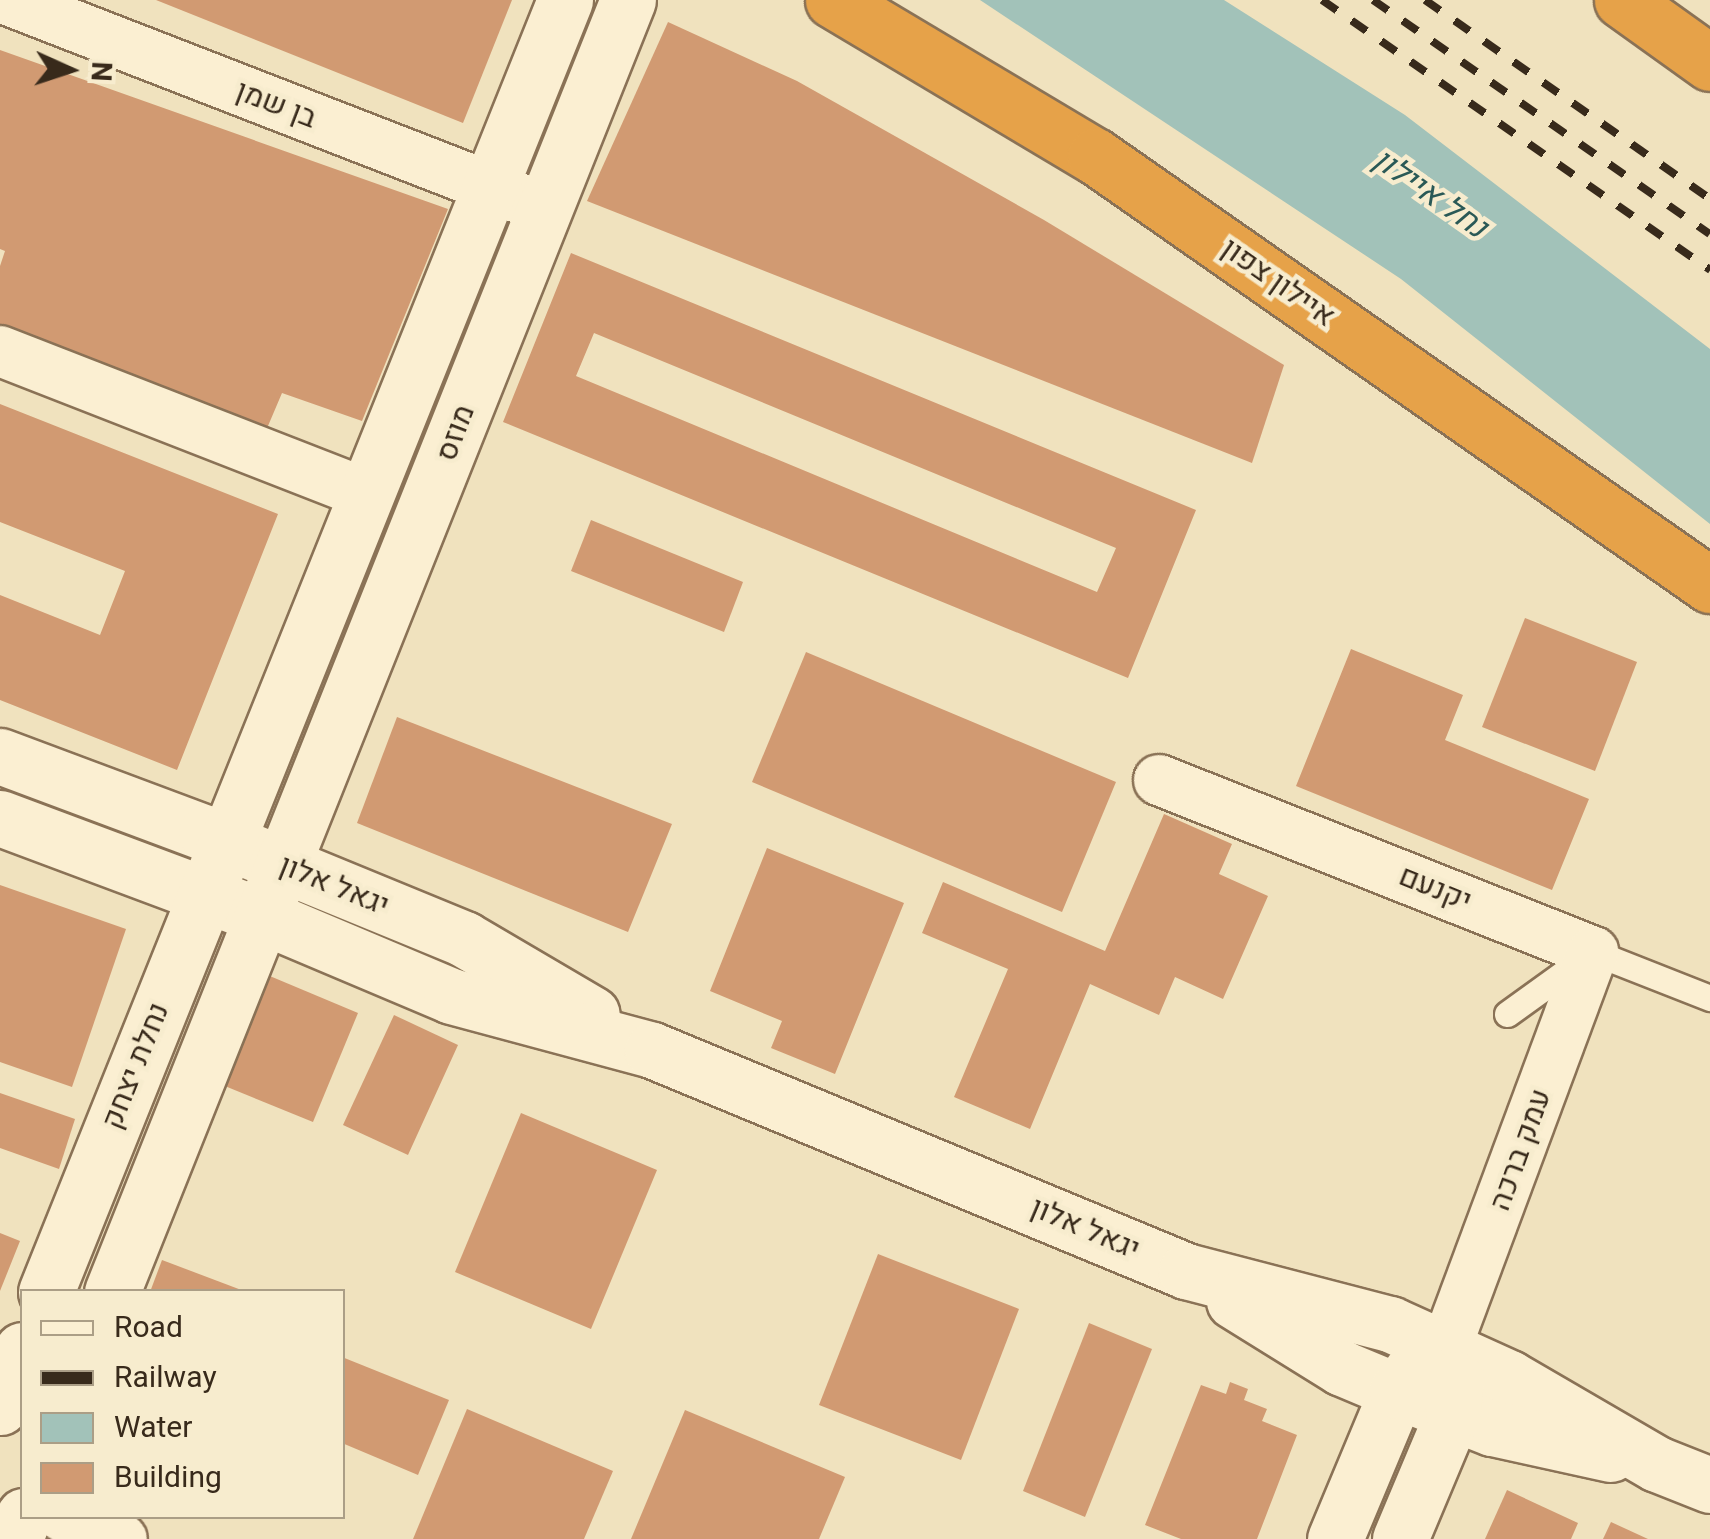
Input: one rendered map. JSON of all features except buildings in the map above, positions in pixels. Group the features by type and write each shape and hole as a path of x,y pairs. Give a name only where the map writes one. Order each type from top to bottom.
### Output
{"highway":[{"name":"איילון צפון","path":"833,0 1096,156 1710,584"},
{"path":"1622,0 1710,63"}],"street":[{"name":"בן שמן","path":"8,0 544,208"},
{"name":"מוזס","path":"226,842 565,0"},
{"name":"מוזס","path":"282,866 626,4"},
{"path":"0,351 366,494"},
{"name":"יגאל אלון","path":"0,756 226,842 464,940 652,1050"},
{"name":"יקנעם","path":"1159,780 1594,952"},
{"name":"יגאל אלון","path":"0,818 262,916 451,996 652,1050 1186,1271 1390,1324 1509,1378 1657,1464 1710,1485"},
{"name":"נחלת יצחק","path":"47,1289 226,842"},
{"name":"נחלת יצחק","path":"113,1289 282,866"},
{"name":"עמק ברכה","path":"1446,1347 1594,952"},
{"name":"יגאל אלון","path":"1186,1271 1342,1368 1398,1391 1492,1428 1657,1464"},
{"path":"1335,1539 1398,1391 1416,1364 1446,1347 1458,1386 1453,1413 1400,1539"},
{"path":"70,1519 122,1539"}],"lane":[{"name":"יקנעם","path":"1594,952 1710,998"},
{"path":"1507,1014 1594,952"}],"water":[{"name":"נחל איילון","path":"980,0 1224,0 1405,115 1710,349 1710,524 1401,279"}],"railway":[{"path":"1322,0 1710,270"},
{"path":"1373,0 1710,234"},
{"path":"1425,0 1710,199"}]}
